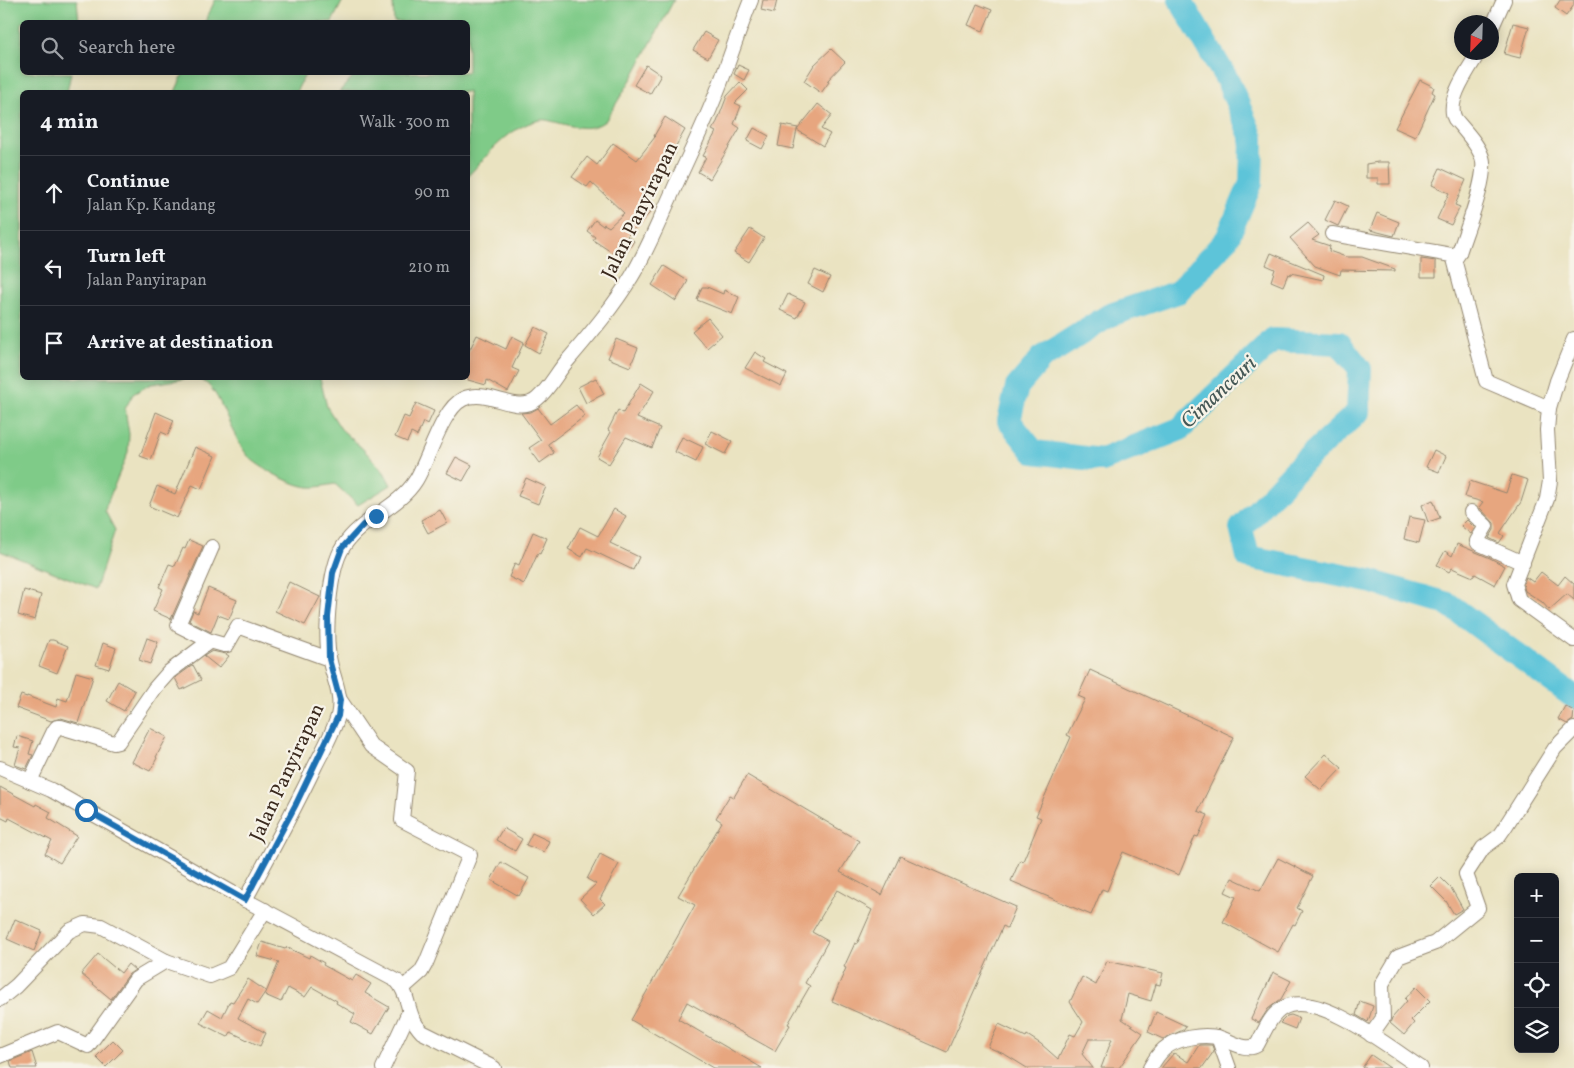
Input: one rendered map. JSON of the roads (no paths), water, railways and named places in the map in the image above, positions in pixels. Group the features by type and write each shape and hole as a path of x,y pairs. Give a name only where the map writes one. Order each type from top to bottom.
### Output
{"street":[{"name":"Jalan Panyirapan","path":"245,900 296,804 338,716 340,700 329,659 328,617 333,573 342,548 363,525 406,493 415,481 446,416 456,404 464,398 481,396 506,401 518,406 528,405 548,388 556,374 601,321 631,277 663,214 717,91 751,0"},
{"path":"1498,15 1504,0"},
{"path":"1332,234 1457,256 1483,171 1483,159 1478,149 1455,119 1452,105 1475,60"},
{"path":"1453,255 1486,381 1549,408"},
{"path":"1574,339 1557,381 1549,408 1547,430 1550,481 1547,499 1514,584 1519,600 1574,640"},
{"path":"1472,512 1486,526 1477,541 1478,543 1522,563"},
{"path":"212,547 178,625 210,641 227,645 236,628 240,626 329,659"},
{"path":"30,781 57,728 61,727 114,744 118,742 155,688 169,672 210,641"},
{"path":"340,700 371,746 407,771 402,820 470,855 426,963 421,972 404,987"},
{"path":"1372,1035 1383,1018 1382,984 1398,957 1435,944 1478,908 1466,874 1483,848 1498,837 1505,827 1554,748 1574,729"},
{"path":"0,768 51,790 245,900 397,981 404,987 409,1012 415,1025 422,1032 494,1068"},
{"path":"0,999 16,986 69,931 85,924 100,926 166,961 210,976 229,968 265,910"},
{"path":"0,1056 58,1032 88,1046 136,979 166,961"},
{"path":"1150,1068 1158,1055 1166,1047 1192,1037 1205,1035 1218,1037 1246,1047 1253,1047 1257,1045 1275,1013 1284,1007 1305,1004 1334,1013 1372,1035 1421,1068"},
{"path":"383,1068 409,1012"},
{"path":"1218,1037 1229,1068"}],"waterway":[{"name":"Cimanceuri","path":"1180,0 1228,81 1252,138 1251,183 1227,239 1178,292 1110,315 1042,358 1017,387 1009,421 1034,452 1102,460 1180,429 1273,340 1339,343 1360,369 1358,412 1301,464 1241,528 1248,557 1369,581 1448,604 1574,697"}]}
